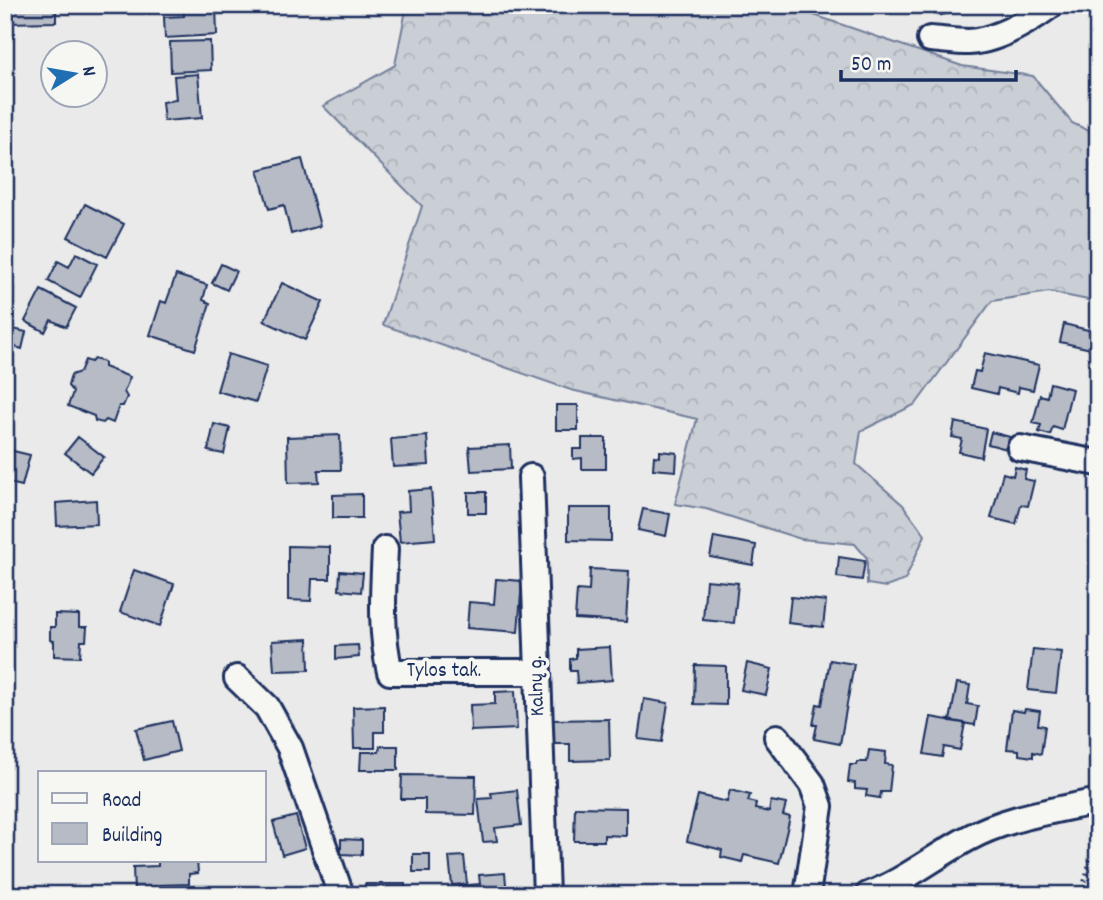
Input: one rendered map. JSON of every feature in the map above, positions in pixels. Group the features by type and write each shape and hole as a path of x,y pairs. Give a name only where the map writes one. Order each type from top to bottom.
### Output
{"street":[{"path":"930,40 971,42 1005,32 1031,20 1051,5"},
{"path":"1020,448 1098,463"},
{"name":"Kalnų g.","path":"531,477 546,895"},
{"name":"Tylos tak.","path":"385,550 382,620 390,672 538,672"},
{"path":"237,678 267,707 290,748 341,895"},
{"path":"776,737 812,784 820,806 807,895"},
{"path":"868,895 969,837 1011,821 1098,801"}],"path":[{"path":"1081,895 1090,860"},
{"path":"1020,895 1029,890 1049,895"}],"green space":[{"path":"407,5 785,5 962,66 1033,76 1072,123 1098,135 1098,302 1049,292 992,301 916,404 861,431 856,464 903,505 925,535 905,580 886,587 867,584 867,558 855,544 801,539 706,509 675,504 697,419 571,390 383,325 422,206 323,106 395,65"}],"building":[{"path":"5,5 56,5 56,22 5,23"},
{"path":"183,5 216,5 217,35 165,38 164,17 184,16"},
{"path":"940,5 964,5 965,10 941,15"},
{"path":"210,41 211,70 171,72 170,42"},
{"path":"198,74 202,118 164,121 162,102 176,100 174,76"},
{"path":"302,159 320,226 291,234 284,205 269,209 258,170"},
{"path":"85,204 124,224 107,257 68,237"},
{"path":"76,253 97,264 80,298 48,281 58,261 69,267"},
{"path":"221,264 236,271 227,290 212,283"},
{"path":"176,275 207,285 203,300 210,303 195,350 150,335 161,301 166,303"},
{"path":"282,283 323,302 305,340 264,321"},
{"path":"41,290 76,308 66,327 51,320 45,332 25,321"},
{"path":"1064,324 1096,332 1091,349 1060,342"},
{"path":"5,327 26,332 22,349 5,344"},
{"path":"985,353 1039,365 1033,390 1019,387 1018,393 998,388 997,394 971,388 975,371 980,372"},
{"path":"228,354 267,366 256,402 217,391"},
{"path":"94,359 104,362 104,367 130,377 124,392 127,397 123,406 119,406 113,423 106,420 103,423 95,421 94,416 68,406 73,392 68,386 71,375 80,372 85,360 91,362"},
{"path":"1050,383 1072,389 1062,430 1053,427 1050,435 1039,432 1041,425 1033,423 1040,395 1047,397"},
{"path":"556,405 578,405 578,430 556,430"},
{"path":"955,422 986,429 981,457 959,452 962,439 952,437"},
{"path":"214,424 230,428 224,454 208,451"},
{"path":"991,432 1010,437 1007,449 988,444"},
{"path":"340,435 341,470 318,470 319,482 288,483 287,437"},
{"path":"427,436 429,465 393,467 391,439"},
{"path":"78,437 104,457 91,473 65,453"},
{"path":"582,438 606,438 606,469 582,469 582,458 573,459 573,449 582,449"},
{"path":"510,445 511,469 471,471 469,447"},
{"path":"5,449 30,455 22,486 5,482"},
{"path":"660,451 677,453 676,471 653,469 654,456 660,457"},
{"path":"1015,467 1026,470 1024,479 1034,481 1028,506 1021,505 1016,524 991,518 1003,473 1013,476"},
{"path":"431,489 435,539 400,542 397,512 409,511 408,491"},
{"path":"468,492 486,492 486,513 468,513"},
{"path":"362,494 362,518 333,518 333,495"},
{"path":"96,500 97,524 57,526 56,503"},
{"path":"568,508 611,508 611,541 568,540"},
{"path":"643,509 670,514 666,536 638,530"},
{"path":"714,537 756,545 753,565 710,557"},
{"path":"288,546 330,547 330,579 312,579 311,601 288,600"},
{"path":"839,557 865,561 862,580 837,577"},
{"path":"590,569 629,571 626,622 575,619 577,590 589,591"},
{"path":"134,570 174,584 160,626 120,612"},
{"path":"340,571 363,573 361,592 339,590"},
{"path":"496,579 522,581 518,632 467,628 469,602 494,604"},
{"path":"706,580 738,583 734,623 703,620"},
{"path":"791,597 826,601 823,627 788,623"},
{"path":"55,614 79,615 79,627 87,627 86,641 81,641 80,657 54,656 50,627 55,627"},
{"path":"308,639 309,670 274,671 272,641"},
{"path":"358,645 359,657 336,659 336,646"},
{"path":"610,647 612,680 577,683 576,671 570,671 570,659 576,658 576,649"},
{"path":"1033,649 1061,652 1056,693 1028,690"},
{"path":"830,660 854,664 840,744 814,739 817,725 813,725 817,704 822,705"},
{"path":"747,663 772,669 766,695 741,690"},
{"path":"695,665 726,666 726,705 694,704"},
{"path":"957,683 970,685 967,704 978,706 975,725 950,721"},
{"path":"515,691 517,729 471,731 470,705 495,704 495,692"},
{"path":"644,699 668,703 662,742 638,739"},
{"path":"384,706 384,732 375,732 375,748 354,748 353,707"},
{"path":"1025,709 1040,711 1038,725 1045,726 1041,754 1033,752 1033,757 1019,755 1019,750 1007,749 1012,710 1024,712"},
{"path":"931,717 965,723 960,750 944,747 942,757 924,754"},
{"path":"609,719 610,760 570,761 570,744 551,744 551,720"},
{"path":"172,721 179,751 144,760 136,729"},
{"path":"380,746 398,746 398,770 360,770 361,752 379,752"},
{"path":"869,750 886,752 885,764 892,765 889,792 881,792 880,798 866,796 867,790 855,789 855,783 848,782 850,765 867,762"},
{"path":"402,775 476,776 475,815 425,814 425,799 401,799"},
{"path":"517,790 521,825 495,828 497,841 483,842 478,799 492,798 491,793"},
{"path":"730,790 750,795 748,801 756,803 755,809 769,812 771,801 786,804 783,815 790,817 779,863 744,855 742,862 721,857 722,850 687,841 698,795 727,802"},
{"path":"575,807 626,808 626,836 604,835 604,841 574,841"},
{"path":"296,816 305,848 282,855 273,822"},
{"path":"341,839 362,840 362,855 341,854"},
{"path":"413,854 430,854 430,872 413,872"},
{"path":"464,856 467,884 452,885 449,857"},
{"path":"158,862 197,862 198,873 189,874 189,884 159,885 159,890 134,892 133,867 158,866"},
{"path":"505,873 507,895 460,895 460,886 480,884 479,875"},
{"path":"365,884 405,884 405,895 366,895"}]}
